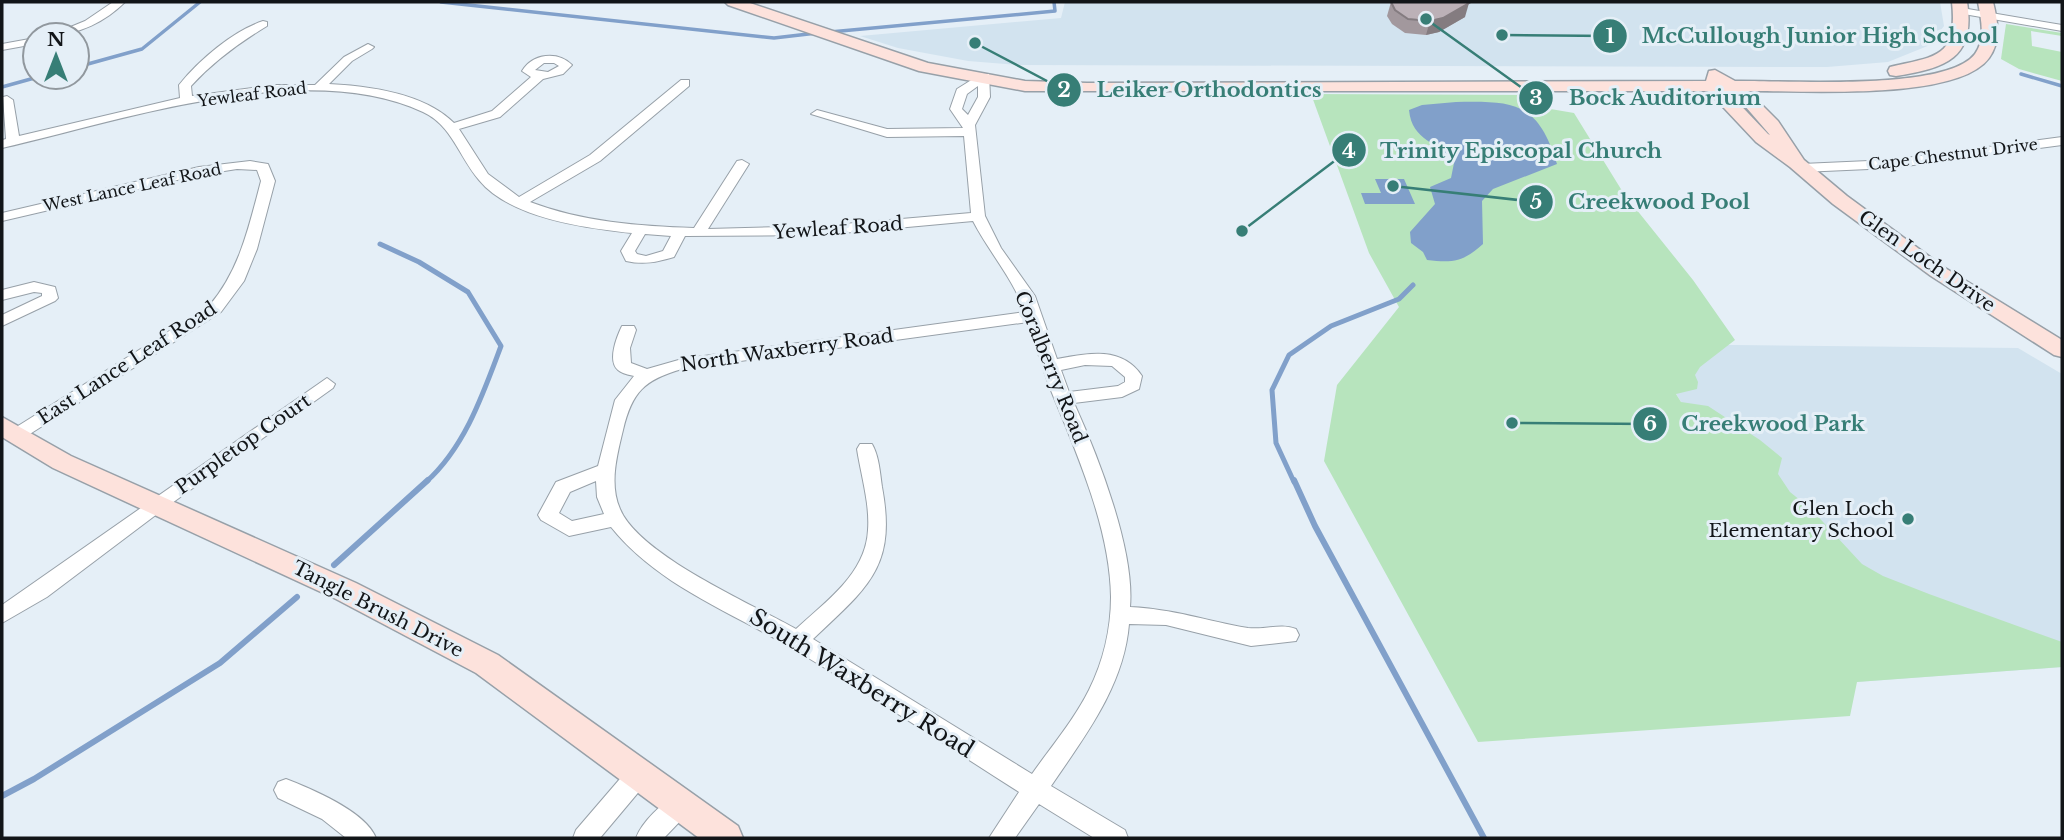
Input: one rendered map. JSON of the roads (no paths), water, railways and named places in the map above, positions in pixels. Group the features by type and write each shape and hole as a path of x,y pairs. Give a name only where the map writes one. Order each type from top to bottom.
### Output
{"street":[{"path":"91,22 120,2"},
{"path":"733,2 817,33 925,67 1025,86 1087,88 1715,81 1852,75 1924,65 1944,58 1962,40 1961,6 1988,8 2062,28"},
{"path":"1736,87 1896,85 1950,75 1983,58 1990,45 1988,8"},
{"path":"187,102 186,85 193,76 242,36 263,24"},
{"path":"2,47 21,44"},
{"path":"320,86 348,60 368,47"},
{"path":"454,127 496,114 539,76"},
{"path":"817,114 887,133 969,128 984,97 985,77"},
{"name":"Coralberry Road","path":"985,77 961,92 956,109 969,128 978,216 994,248 1027,296 1051,366 1081,439 1107,520 1118,569 1120,615 1117,642 1100,691 1087,716 1001,838"},
{"name":"Glen Loch Drive","path":"1715,81 1736,87 1768,121 1800,165"},
{"name":"Glen Loch Drive","path":"1715,81 1762,138 1800,165 1840,200 1938,272 2062,350"},
{"path":"520,202 595,158 685,83"},
{"name":"Yewleaf Road","path":"7,100 8,142 187,102 270,89 320,86 372,92 428,109 454,127 482,176 491,185 520,202 563,217 641,229 698,233 821,232 978,216"},
{"name":"Cape Chestnut Drive","path":"1800,165 1891,164 2062,141"},
{"name":"West Lance Leaf Road","path":"2,217 70,198 219,167 246,164 263,167"},
{"path":"698,233 742,164"},
{"name":"East Lance Leaf Road","path":"9,431 177,335 215,309 232,292 245,265 268,181 263,167"},
{"path":"641,229 628,251 631,258 646,260 669,254 680,232"},
{"path":"2,295 34,287 50,290 50,298 2,321"},
{"name":"North Waxberry Road","path":"605,496 606,470 620,406 627,392 646,376 682,364 1035,316"},
{"path":"628,330 622,348 623,366 646,376"},
{"path":"1051,366 1093,359 1116,360 1127,365 1134,376 1133,385 1122,391 1064,399"},
{"name":"Purpletop Court","path":"2,615 62,576 158,503 327,384"},
{"name":"Tangle Brush Drive","path":"9,431 62,462 158,503 346,591 487,664 726,838"},
{"path":"797,641 857,582 876,549 878,530 866,449"},
{"path":"606,470 563,487 548,515 569,529 615,519"},
{"name":"South Waxberry Road","path":"605,496 615,519 635,544 661,562 797,641 1116,838"},
{"path":"1120,615 1166,618 1251,637 1289,635"},
{"path":"585,838 639,774"},
{"path":"286,790 330,811 364,838"},
{"path":"648,838 679,806"}],"water":[{"path":"1494,103 1521,109 1542,128 1557,164 1493,189 1482,201 1483,244 1476,250 1457,260 1427,260 1423,252 1411,243 1410,232 1435,204 1430,187 1451,178 1454,163 1448,155 1420,135 1411,121 1409,110 1422,105"},
{"path":"1375,179 1404,179 1415,204 1365,204 1361,193 1381,193"}],"waterway":[{"path":"91,63 142,49 200,2"},
{"path":"441,2 774,38 817,33"},
{"path":"830,32 1055,11 1054,2"},
{"path":"2021,74 2062,86"},
{"path":"2,87 21,82"},
{"path":"380,244 419,262 468,292 501,346 480,401 462,436 452,453 428,480"},
{"path":"1294,482 1276,443 1272,390 1289,355 1331,326 1399,299 1413,285"},
{"path":"334,565 428,480"},
{"path":"1294,480 1315,526 1484,838"},
{"path":"2,796 34,779 220,663 297,597"}],"place":[{"name":"Bock Auditorium","path":"1426,19"},
{"name":"McCullough Junior High School","path":"1502,35"},
{"name":"Leiker Orthodontics","path":"975,43"},
{"name":"Creekwood Pool","path":"1393,186"},
{"name":"Trinity Episcopal Church","path":"1242,231"},
{"name":"Creekwood Park","path":"1512,423"},
{"name":"Glen Loch Elementary School","path":"1908,519"}]}
